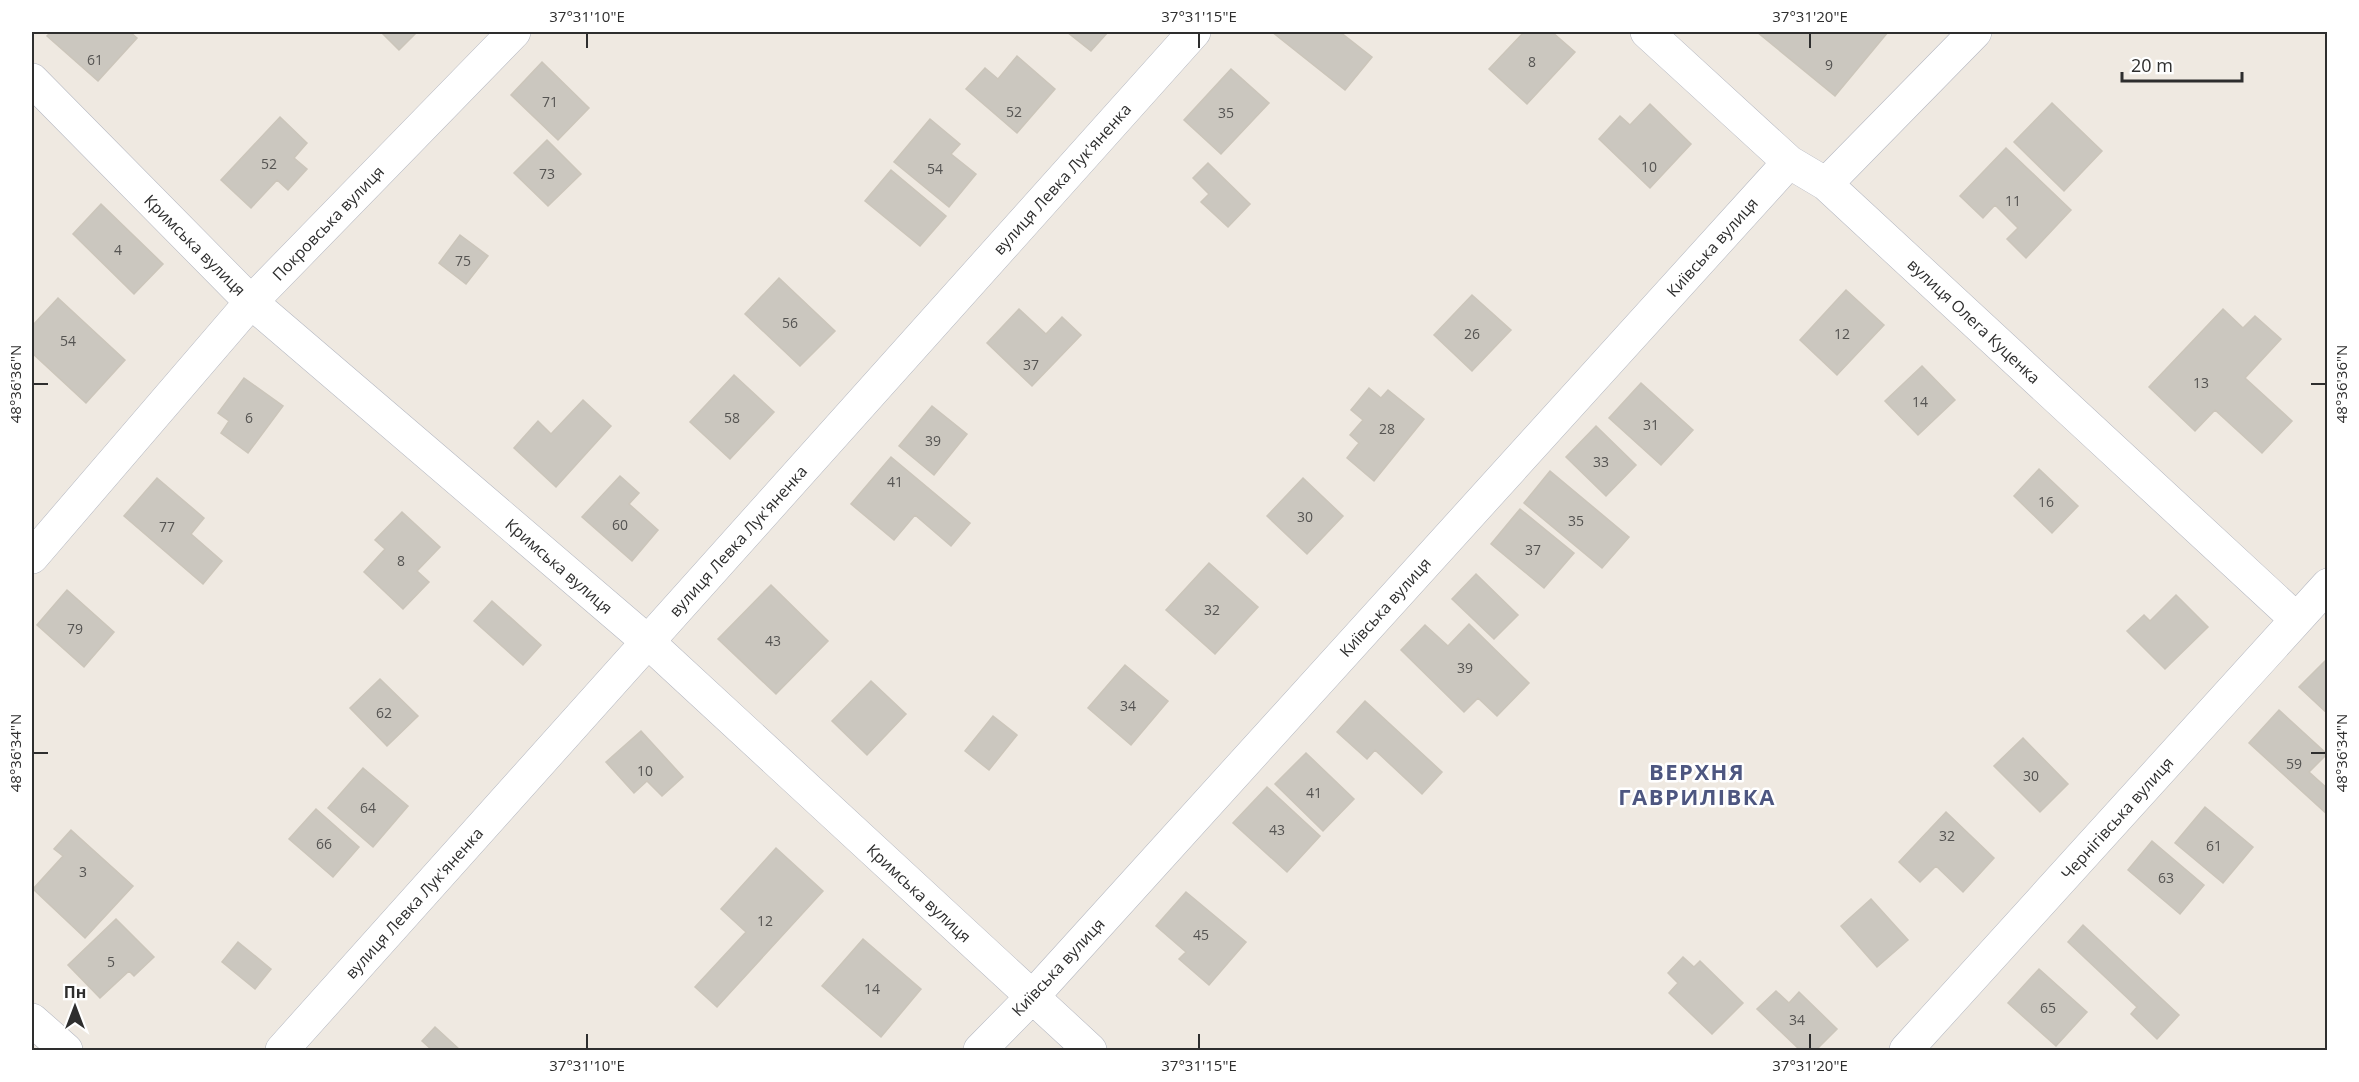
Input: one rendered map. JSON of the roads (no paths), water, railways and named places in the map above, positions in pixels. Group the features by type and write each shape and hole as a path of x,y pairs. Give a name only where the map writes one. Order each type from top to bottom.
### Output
{"street":[{"name":"Покровська вулиця","path":"32,557 251,302 514,32"},
{"name":"вулиця Левка Лук'яненка","path":"282,1050 1194,32"},
{"name":"вулиця Олега Куценка","path":"1647,32 1789,162 1826,184 2296,619"},
{"path":"1826,184 1975,32"},
{"name":"Кримська вулиця","path":"32,80 251,302 647,641 1090,1050"},
{"name":"Київська вулиця","path":"980,1050 1032,997 1789,162"},
{"name":"Чернігівська вулиця","path":"1905,1050 2328,585"},
{"path":"32,1020 66,1050"}],"district":[{"name":"ВЕРХНЯ ГАВРИЛІВКА","path":"1697,784"}]}
